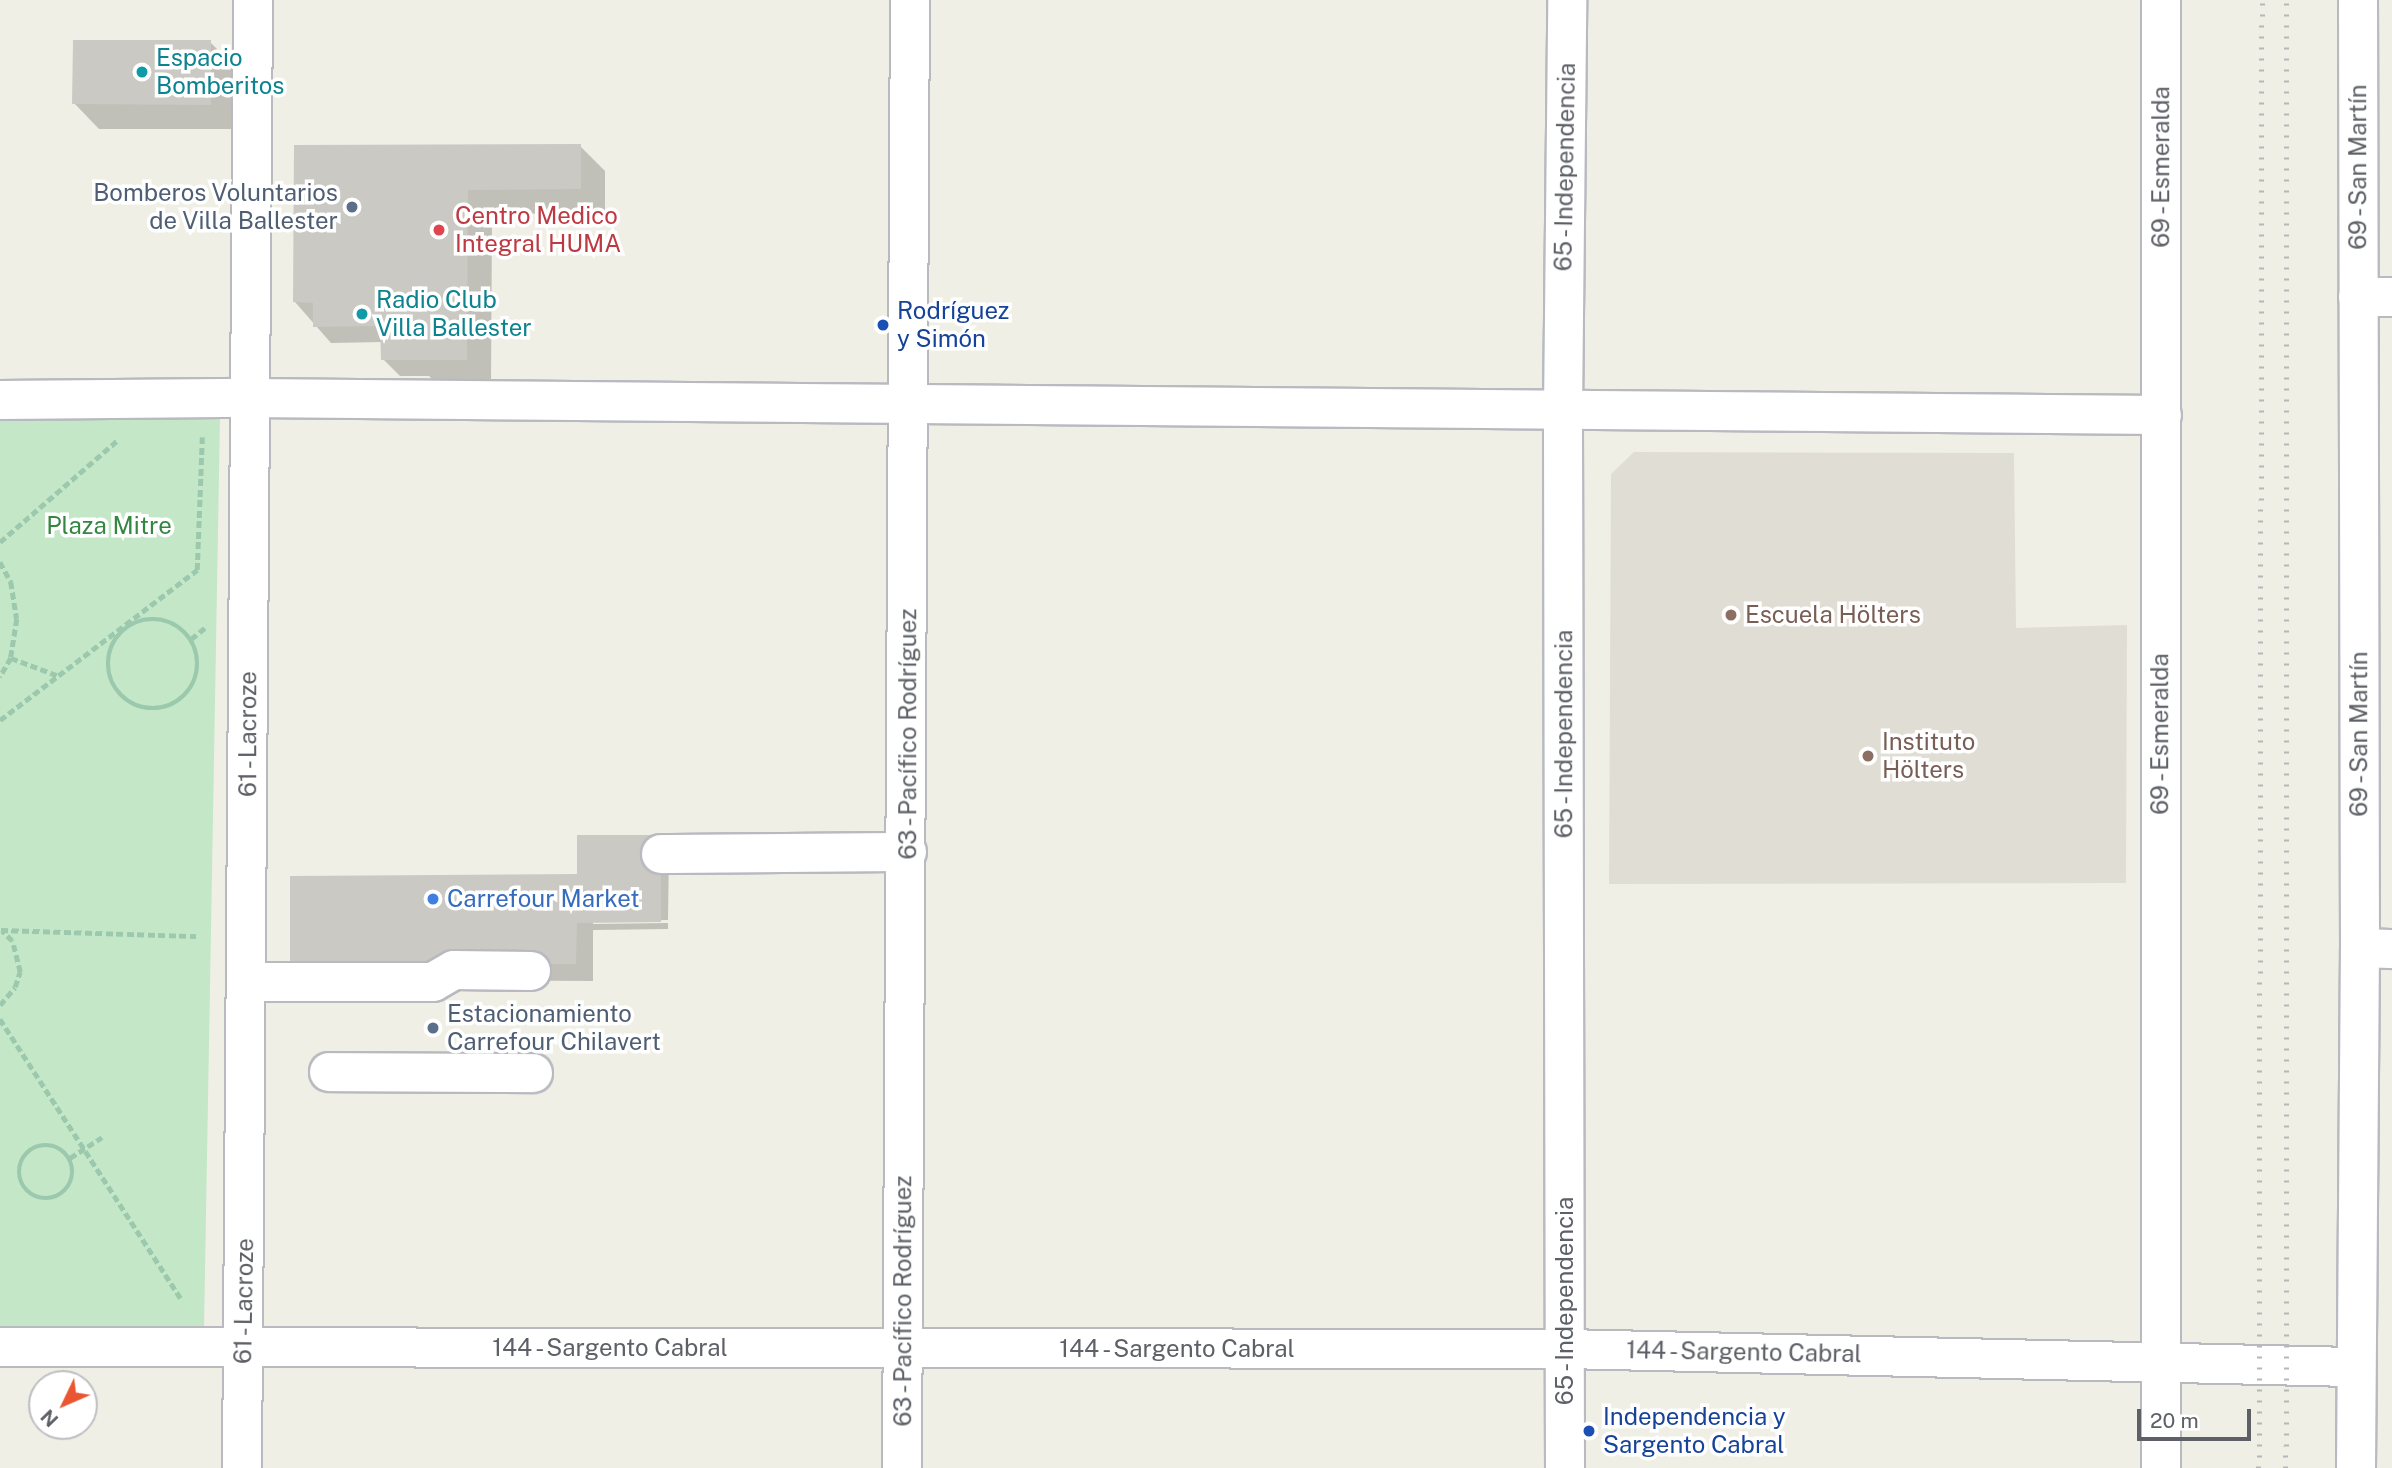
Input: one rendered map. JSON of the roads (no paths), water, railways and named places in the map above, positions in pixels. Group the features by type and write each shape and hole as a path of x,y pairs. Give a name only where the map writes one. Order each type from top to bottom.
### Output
{"street":[{"name":"61 - Lacroze","path":"242,1468 253,0"},
{"name":"63 - Pacífico Rodríguez","path":"902,1468 910,407 910,0"},
{"name":"65 - Independencia","path":"1565,1468 1563,412 1567,0"},
{"name":"69 - Esmeralda","path":"2161,0 2158,1359 2161,1468"},
{"name":"69 - San Martín","path":"2356,1468 2353,1367 2376,948 2375,297 2358,0"},
{"path":"0,400 251,398 910,407 2161,415"},
{"path":"661,854 906,852"},
{"path":"246,982 433,982 454,970 531,971"},
{"path":"329,1072 533,1073"},
{"name":"144 - Sargento Cabral","path":"0,1347 1565,1349 2158,1359 2353,1367"}],"railway":[{"path":"2259,1468 2262,0"},
{"path":"2286,1468 2287,0"}],"place":[{"name":"Espacio Bomberitos","path":"142,72"},
{"name":"Bomberos Voluntarios de Villa Ballester","path":"352,207"},
{"name":"Centro Medico Integral HUMA","path":"439,230"},
{"name":"Radio Club Villa Ballester","path":"362,314"},
{"name":"Rodríguez y Simón","path":"883,325"},
{"name":"Escuela Hölters","path":"1731,615"},
{"name":"Instituto Hölters","path":"1868,756"},
{"name":"Carrefour Market","path":"433,899"},
{"name":"Estacionamiento Carrefour Chilavert","path":"433,1028"},
{"name":"Independencia y Sargento Cabral","path":"1589,1431"}],"park label":[{"name":"Plaza Mitre","path":"109,526"}]}
